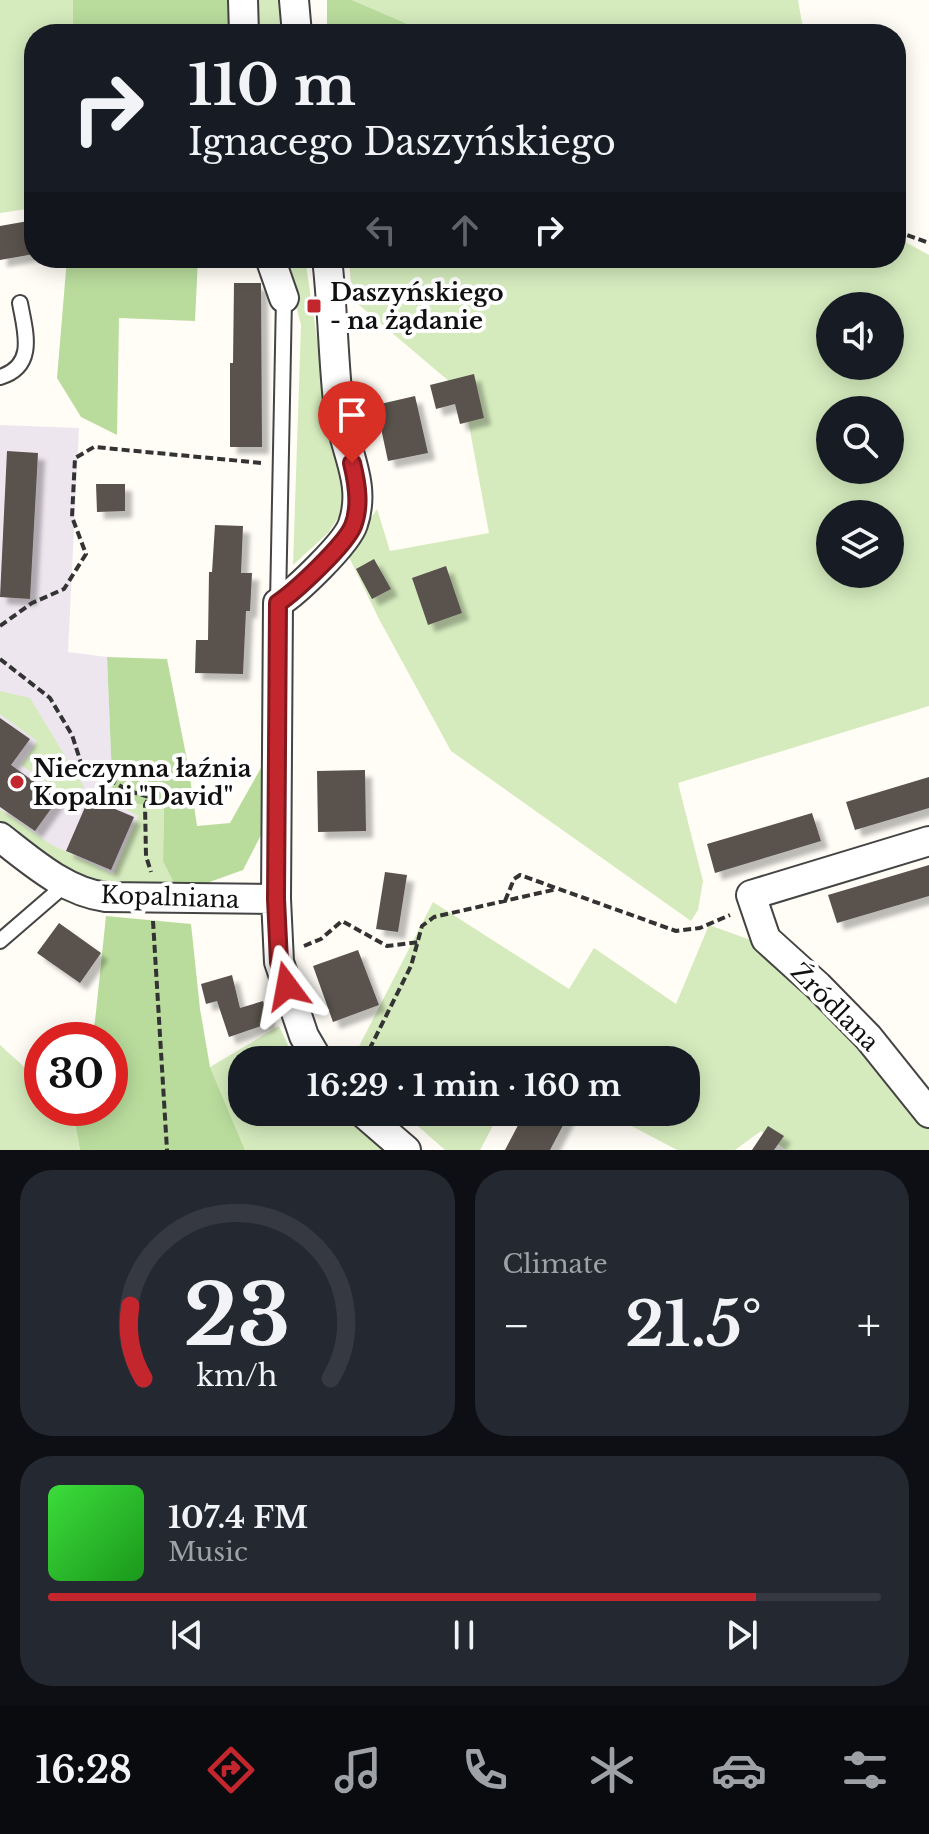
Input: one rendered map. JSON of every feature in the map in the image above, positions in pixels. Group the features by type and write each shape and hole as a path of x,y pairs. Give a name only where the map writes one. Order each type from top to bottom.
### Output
{"street":[{"path":"243,0 244,24"},
{"path":"294,0 296,24"},
{"path":"274,268 284,298"},
{"path":"310,1046 279,956 276,899 278,603 317,570 353,526 359,488 340,413 328,268"},
{"name":"Kopalniana","path":"0,837 84,894 106,897 276,899"},
{"path":"753,900 929,841"},
{"name":"Źródlana","path":"753,900 766,939 868,1037 929,1113"},
{"path":"378,1126 406,1150"}],"lane":[{"path":"278,603 284,298"},
{"path":"0,377 22,364 27,352 20,303"},
{"name":"Kopalniana","path":"0,941 66,884"}],"path":[{"path":"906,235 929,243"},
{"path":"0,626 32,603 64,589 86,554 72,517 75,458 94,447 281,464"},
{"path":"0,659 50,698 72,735 81,763 129,791 149,797 145,805 146,856 151,865 151,878"},
{"path":"505,901 514,879 520,875 676,931 700,928 753,900"},
{"path":"371,1046 411,966 422,926 434,917 557,889"},
{"path":"153,918 167,1150"},
{"path":"279,956 321,939 342,921 387,946 419,942"}],"shaded area":[{"path":"0,425 79,428 68,652 107,657 113,802 138,816 110,882 0,815"}],"green space":[{"path":"0,0 73,0 73,24 24,24 24,209 0,213"},
{"path":"73,0 234,0 233,24 73,24"},
{"path":"253,0 279,0 282,24 254,24"},
{"path":"327,0 352,0 408,24 327,24"},
{"path":"352,0 798,0 802,24 408,24"},
{"path":"906,242 929,255 929,706 678,783 703,881 698,910 691,921 451,751 347,553 377,509 390,551 489,533 463,393 352,299 350,268 906,268"},
{"path":"66,268 198,268 195,321 119,318 117,435 81,417 57,378"},
{"path":"287,268 306,268 335,459 347,504 328,533 293,565 301,325"},
{"path":"107,657 167,659 197,826 230,823 266,759 263,831 243,870 179,893 163,861 164,806 113,802"},
{"path":"0,691 30,698 84,787 70,797 21,765 37,741 0,714"},
{"path":"113,802 164,805 163,860 179,893 127,888 110,882 109,887 77,876 0,826 0,809 52,845 113,874 138,816"},
{"path":"433,902 569,989 594,948 676,1004 709,925 759,943 828,1008 929,1126 929,1150 786,1150 761,1131 735,1150 677,1150 632,1126 700,1126 700,1046 359,1046"},
{"path":"106,916 191,924 210,1067 228,1110 228,1126 235,1126 245,1150 80,1150 75,1126 128,1126 128,1022 95,1021"},
{"path":"279,1026 288,1046 245,1046"},
{"path":"0,1045 24,1067 24,1126 75,1126 80,1150 0,1150"},
{"path":"228,1056 228,1110 210,1067"},
{"path":"235,1126 357,1126 385,1150 245,1150"},
{"path":"418,1126 493,1126 480,1150 445,1150"}],"building":[{"path":"24,222 24,256 0,260 0,226"},
{"path":"234,283 261,283 262,447 230,447"},
{"path":"474,374 484,418 460,424 455,404 436,409 430,385"},
{"path":"415,396 428,453 388,461 376,405"},
{"path":"7,451 38,453 30,599 0,597"},
{"path":"96,484 125,484 125,511 97,512"},
{"path":"215,525 243,526 241,573 252,573 250,611 246,611 243,674 195,673 196,640 208,640 209,572 212,572"},
{"path":"374,559 391,589 372,599 356,569"},
{"path":"446,566 462,613 428,625 412,578"},
{"name":"Nieczynna łaźnia Kopalni \"David\"","path":"0,718 30,739 11,765 58,799 35,831 0,807"},
{"path":"365,770 366,831 318,832 317,771"},
{"path":"929,777 929,808 855,830 846,802"},
{"path":"89,798 134,817 111,870 66,851"},
{"path":"812,813 821,841 715,873 707,844"},
{"path":"929,865 929,896 837,923 828,895"},
{"path":"385,872 407,875 398,932 376,929"},
{"path":"59,923 101,953 80,983 37,953"},
{"path":"358,950 379,1005 333,1022 313,966"},
{"path":"232,975 240,1008 263,1001 270,1023 229,1037 217,1001 206,1004 201,984"},
{"path":"518,1126 563,1126 550,1150 505,1150"},
{"path":"768,1126 784,1136 774,1150 752,1150"}],"place":[{"name":"Daszyńskiego - na żądanie","path":"314,306"},
{"name":"Nieczynna łaźnia Kopalni \"David\"","path":"17,782"}],"route":[{"path":"287,986 279,962 276,899 278,603 317,570 353,526 359,488 352,463"}]}
